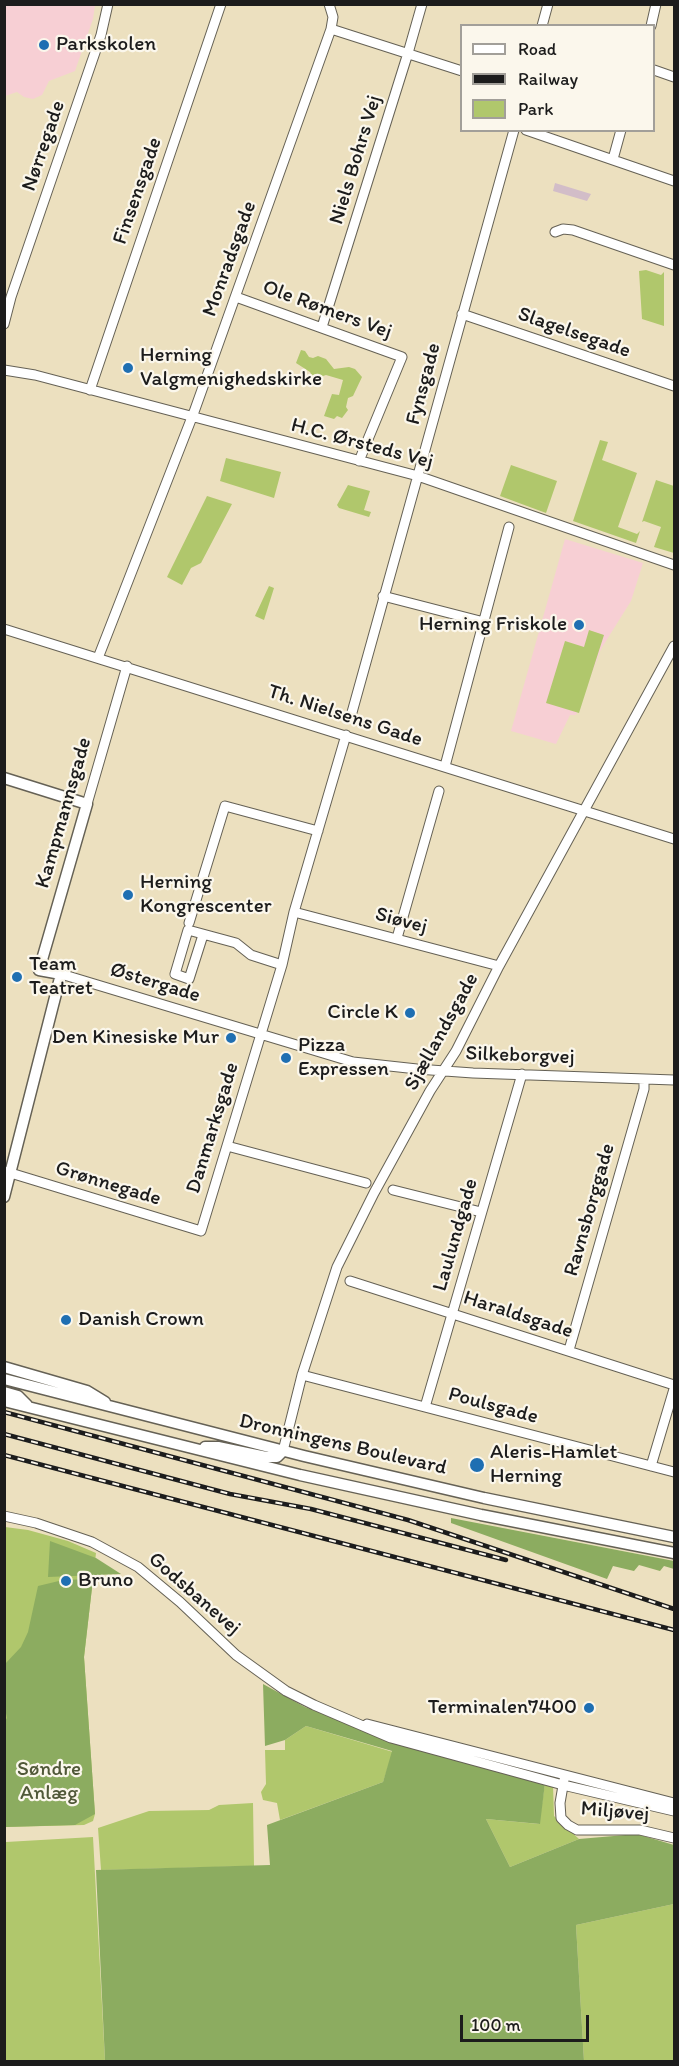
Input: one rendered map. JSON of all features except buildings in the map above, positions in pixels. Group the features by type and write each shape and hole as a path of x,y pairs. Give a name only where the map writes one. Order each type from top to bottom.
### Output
{"main road":[{"path":"4,778 87,804"},
{"name":"Kampmannsgade","path":"39,970 87,804"},
{"name":"Østergade","path":"39,970 62,974"},
{"path":"4,1197 8,1172 62,974"},
{"path":"4,1367 87,1391 119,1409"},
{"name":"Dronningens Boulevard","path":"4,1379 283,1451 484,1498 675,1537"},
{"path":"4,1392 18,1396 29,1407"},
{"name":"Dronningens Boulevard","path":"4,1401 300,1475 481,1515 675,1553"},
{"path":"188,1448 218,1447 266,1457 277,1457 283,1451"},
{"path":"283,1451 286,1464 300,1475"}],"street":[{"name":"Nørregade","path":"4,324 10,297 101,34 108,4"},
{"name":"Finsensgade","path":"90,390 221,4"},
{"name":"Monradsgade","path":"98,658 236,297 331,28 333,17 329,4"},
{"name":"Niels Bohrs Vej","path":"322,327 422,4"},
{"path":"543,24 548,4"},
{"path":"651,24 656,4"},
{"path":"331,28 460,70"},
{"path":"655,70 675,77"},
{"name":"Fynsgade","path":"351,716 513,132"},
{"path":"532,132 675,181"},
{"path":"613,159 620,132"},
{"path":"555,232 563,229 573,230 675,266"},
{"name":"Nørregade","path":"4,307 10,297"},
{"name":"Ole Rømers Vej","path":"236,297 402,357 359,461"},
{"name":"Slagelsegade","path":"462,314 675,386"},
{"name":"H.C. Ørsteds Vej","path":"4,362 35,375"},
{"name":"H.C. Ørsteds Vej","path":"4,370 35,375 418,476 675,565"},
{"path":"445,766 509,527"},
{"path":"383,596 484,622"},
{"name":"Th. Nielsens Gade","path":"4,629 675,839"},
{"name":"Sjællandsgade","path":"283,1451 302,1375 337,1267 374,1193 456,1051 499,966 584,810 670,663 675,646"},
{"name":"Kampmannsgade","path":"87,804 127,666"},
{"path":"260,1035 282,965 294,912 346,735"},
{"path":"397,938 439,791"},
{"path":"189,922 225,806 318,831"},
{"name":"Siøvej","path":"294,912 499,966"},
{"path":"203,934 189,979 175,974 188,930 203,934 236,943 251,955 282,965"},
{"name":"Østergade","path":"62,974 260,1035"},
{"name":"Silkeborgvej","path":"260,1035 353,1062 443,1071 675,1080"},
{"name":"Danmarksgade","path":"201,1231 260,1035"},
{"name":"Laulundgade","path":"424,1407 522,1074"},
{"name":"Ravnsborggade","path":"569,1350 644,1089 644,1079"},
{"path":"227,1146 366,1183"},
{"name":"Grønnegade","path":"8,1172 201,1231"},
{"path":"393,1190 481,1212"},
{"name":"Haraldsgade","path":"350,1281 569,1350 675,1387"},
{"name":"Poulsgade","path":"302,1375 675,1472"},
{"path":"651,1466 675,1387"},
{"name":"Godsbanevej","path":"4,1516 67,1532 116,1554 156,1581 260,1674 286,1691 350,1720 413,1734 675,1811"},
{"name":"Godsbanevej","path":"564,1780 675,1803"},
{"name":"Miljøvej","path":"564,1780 560,1803 561,1818 577,1830 640,1830 675,1838"}],"shaded area":[{"name":"Parkskolen","path":"5,4 95,5 93,19 75,71 49,81 42,95 33,99 17,92 5,96"},
{"path":"555,183 591,194 587,201 553,191"},
{"name":"Herning Friskole","path":"565,539 643,563 631,601 601,649 576,715 570,715 556,744 511,731"}],"green space":[{"path":"646,270 661,275 664,272 664,326 642,319 639,271"},
{"path":"301,350 305,351 309,357 318,356 326,359 334,369 349,367 355,369 362,377 353,396 348,398 346,407 348,410 342,418 337,416 334,419 324,416 332,394 339,395 343,380 326,375 312,376 310,372 296,363"},
{"path":"600,440 608,442 602,460 637,473 618,527 637,534 640,531 636,543 573,521"},
{"path":"226,458 281,472 274,498 220,481"},
{"path":"511,465 557,481 546,513 500,496"},
{"path":"656,480 674,486 674,553 654,547 661,527 642,522"},
{"path":"348,485 370,491 364,510 371,512 369,517 339,508 337,505"},
{"path":"207,496 232,504 201,563 191,568 182,585 167,577"},
{"path":"269,586 274,588 264,620 255,616"},
{"path":"589,630 604,635 579,713 546,703 565,641 584,647"},
{"path":"451,1518 674,1561 674,1569 664,1566 660,1571 639,1565 634,1571 613,1566 607,1579 451,1523"},
{"name":"Søndre Anlæg","path":"5,1527 28,1530 68,1541 96,1553 84,1657 95,1814 93,1821 84,1825 5,1827"},
{"path":"50,1541 96,1558 121,1574 48,1577"},
{"name":"Søndre Anlæg","path":"93,1579 84,1657 95,1814 75,1825 5,1827 4,1723 7,1718 4,1703 5,1664 21,1647 28,1632 38,1586 63,1580"},
{"path":"263,1684 305,1707 400,1743 545,1783 540,1824 486,1819 510,1867 579,1839 637,1834 674,1845 674,1904 576,1925 584,2061 105,2061 96,1870 270,1865 267,1825 383,1782 392,1751 306,1726 285,1740 265,1746"},
{"path":"306,1726 393,1752 383,1782 280,1820 277,1803 263,1800 261,1792 266,1784 265,1750 285,1750 285,1740"},
{"path":"545,1783 553,1785 554,1816 579,1839 510,1867 486,1819 539,1824"},
{"path":"253,1803 254,1866 101,1870 98,1828 149,1811 209,1810 219,1805"},
{"path":"5,1827 6,1842 93,1837 105,2061 5,2062"},
{"path":"674,1904 674,2061 584,2061 576,1925"}],"railway":[{"path":"4,1412 408,1520 674,1609"},
{"path":"4,1434 230,1494 311,1509 506,1560"},
{"path":"4,1455 674,1630"}],"place":[{"name":"Parkskolen","path":"44,45"},
{"name":"Herning Valgmenighedskirke","path":"128,368"},
{"name":"Herning Friskole","path":"579,625"},
{"name":"Herning Kongrescenter","path":"128,895"},
{"name":"Team Teatret","path":"17,977"},
{"name":"Circle K","path":"410,1013"},
{"name":"Den Kinesiske Mur","path":"231,1038"},
{"name":"Pizza Expressen","path":"286,1058"},
{"name":"Danish Crown","path":"66,1320"},
{"name":"Aleris-Hamlet Herning","path":"477,1465"},
{"name":"Bruno","path":"66,1581"},
{"name":"Terminalen7400","path":"589,1708"}]}
